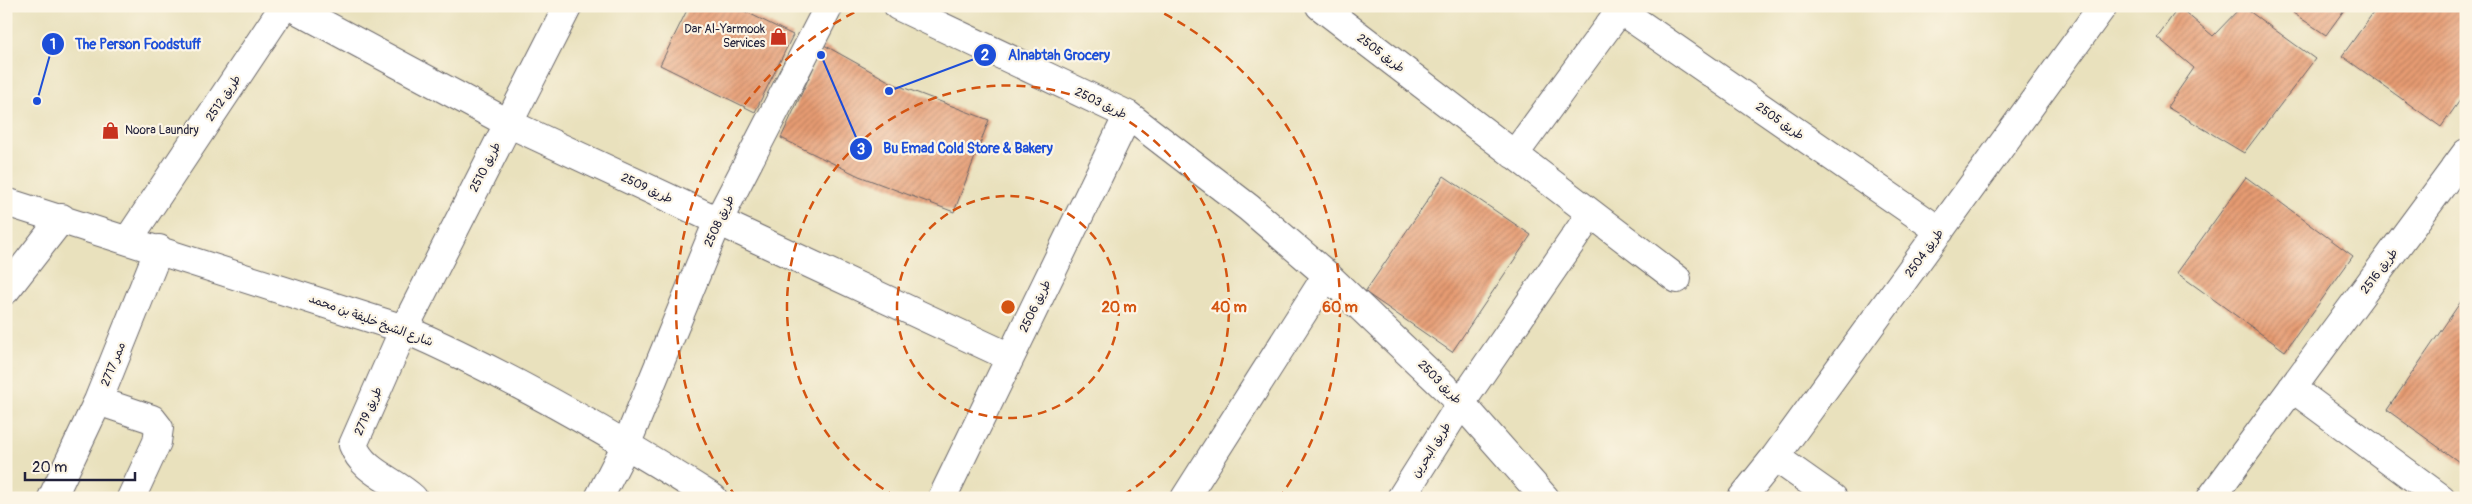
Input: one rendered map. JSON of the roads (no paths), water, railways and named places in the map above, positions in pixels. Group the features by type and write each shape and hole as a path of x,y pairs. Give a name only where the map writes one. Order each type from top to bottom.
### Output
{"street":[{"name":"طريق 2512","path":"128,240 284,6"},
{"name":"طريق 2509","path":"290,6 508,123 1010,357"},
{"name":"طريق 2510","path":"404,329 568,6"},
{"name":"طريق 2508","path":"599,498 627,444 718,220 829,6"},
{"name":"طريق 2503","path":"898,6 1128,115 1249,208 1327,274 1460,403 1545,498"},
{"name":"طريق 2505","path":"1320,6 1677,279"},
{"name":"طريق 2504","path":"1742,498 1775,457 2103,6"},
{"name":"طريق 2505","path":"1514,155 1617,8 1940,231"},
{"name":"طريق 2506","path":"942,498 1128,115"},
{"name":"طريق 2516","path":"2211,498 2466,153"},
{"name":"شارع الشيخ خليفة بن محمد","path":"6,202 62,218 404,329 439,344 627,444 713,498"},
{"path":"1460,403 1590,214"},
{"path":"6,290 62,218"},
{"name":"ممر 2717","path":"130,498 157,442 159,428 152,419 98,401 159,249"},
{"path":"1191,496 1327,274"},
{"name":"طريق 2719","path":"404,329 353,445 358,457 372,470 404,489 413,498"},
{"path":"2292,388 2441,498"},
{"path":"52,498 98,401"},
{"name":"طريق البحرين","path":"1401,498 1460,403"},
{"path":"1775,457 1833,498"}],"place":[{"name":"Dar Al-Yarmook Services","path":"779,36"},
{"name":"Bu Emad Cold Store & Bakery","path":"821,55"},
{"name":"Alnabtah Grocery","path":"889,91"},
{"name":"The Person Foodstuff","path":"37,101"},
{"name":"Noora Laundry","path":"111,130"}]}
